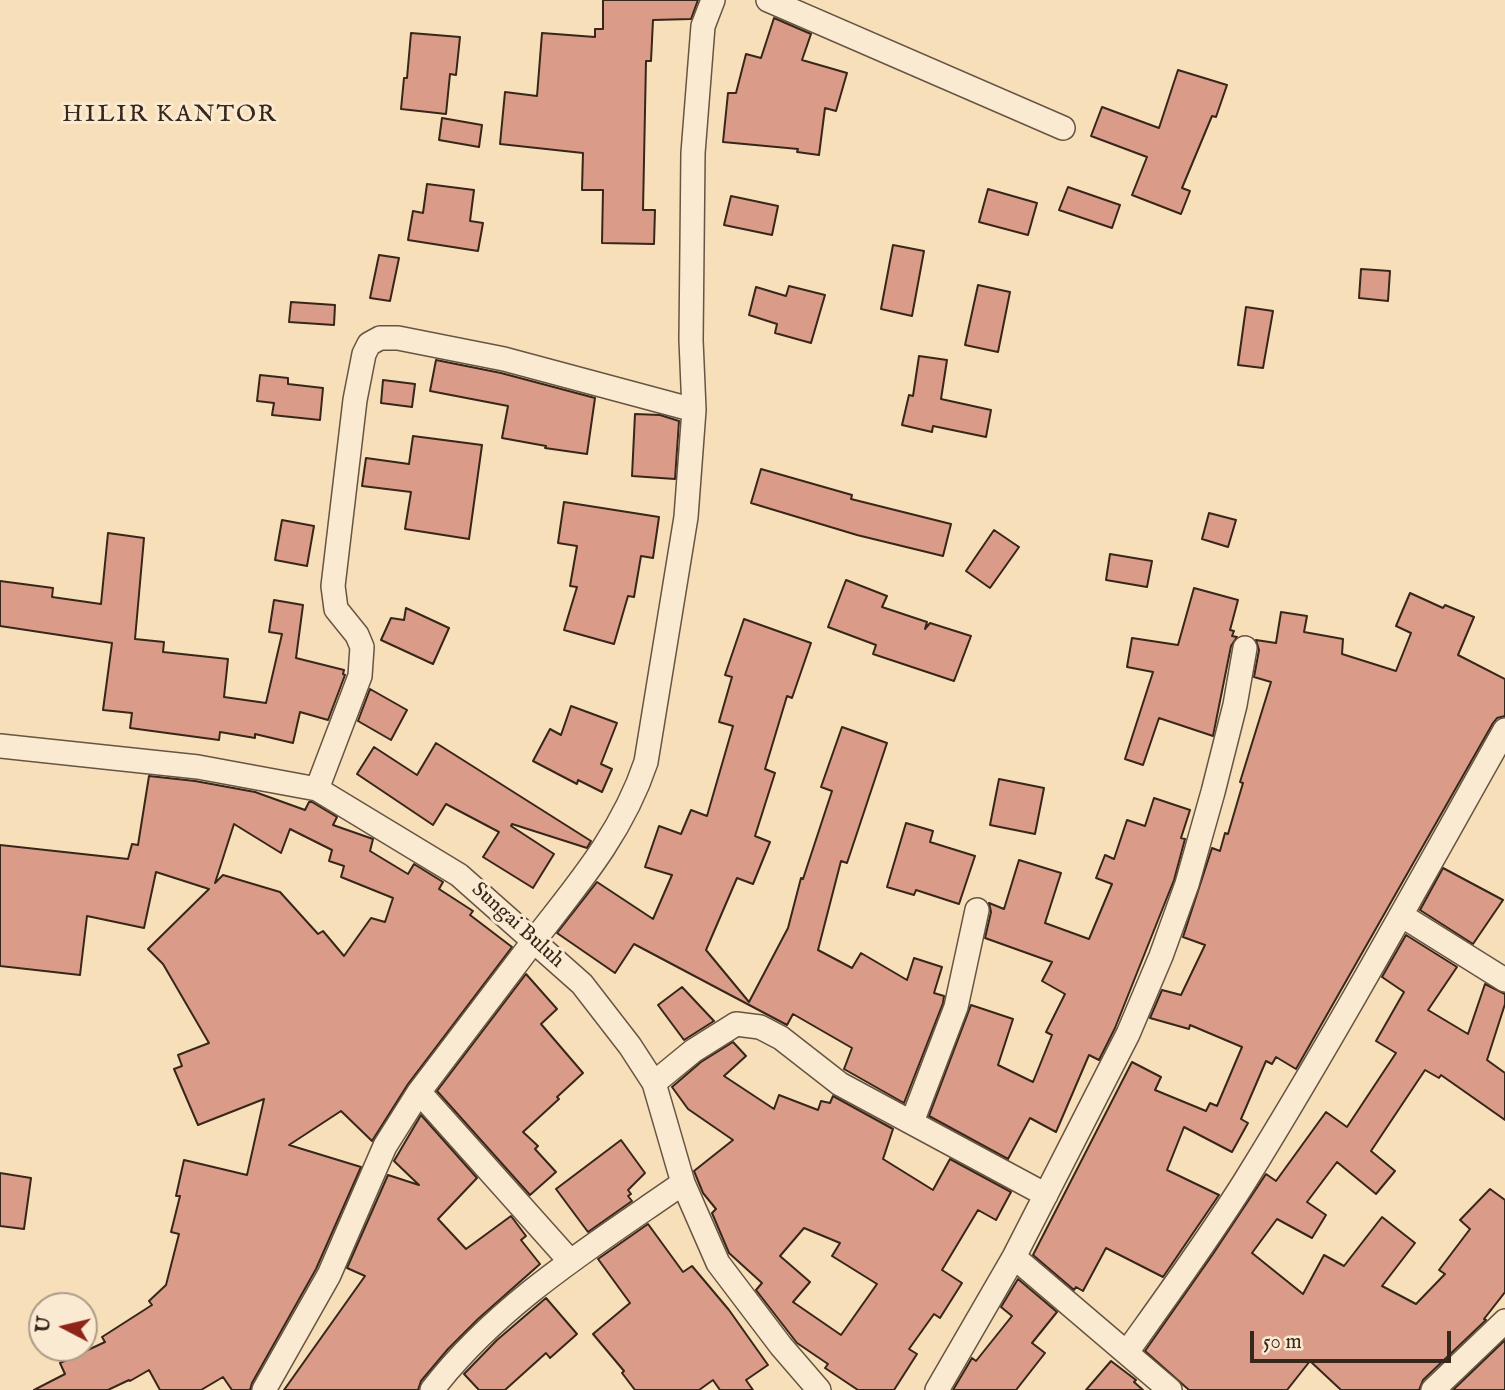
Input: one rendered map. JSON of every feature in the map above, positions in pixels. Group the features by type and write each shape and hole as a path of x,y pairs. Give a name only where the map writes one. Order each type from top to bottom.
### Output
{"street":[{"path":"264,1390 329,1275 384,1146 419,1092 595,863 636,794 646,762 686,517 694,410 691,340 693,153 703,26 713,0"},
{"path":"768,0 1063,128"},
{"path":"317,789 359,676 362,659 362,647 357,635 337,609 334,586 355,400 364,354 369,344 380,338 398,338 504,359 694,410"},
{"path":"937,1390 1014,1257 1046,1195 1128,1034 1161,956 1187,884 1213,792 1235,705 1245,648"},
{"path":"1127,1352 1190,1264 1244,1181 1401,915 1505,730"},
{"name":"Sungai Buluh","path":"0,746 198,767 317,789 459,875 582,984 630,1046 654,1083 683,1183 718,1263 781,1346 819,1390"},
{"path":"912,1122 956,1007 977,909"},
{"path":"1401,915 1505,980"},
{"path":"654,1083 693,1051 736,1024 760,1027 781,1038 840,1084 1046,1195"},
{"path":"419,1092 570,1262"},
{"path":"432,1390 452,1364 505,1312 570,1262 683,1183"},
{"path":"1014,1257 1170,1390"},
{"path":"1433,1390 1505,1321"}],"building":[{"path":"603,0 698,0 691,19 653,20 651,61 646,61 643,210 655,210 654,244 602,243 603,190 582,190 583,153 500,144 505,92 537,96 542,33 595,37 595,29 603,29"},
{"path":"774,18 811,34 802,60 847,73 836,111 825,108 819,155 797,152 798,149 723,142 728,93 736,93 746,54 761,58"},
{"path":"411,33 460,37 456,75 450,74 446,114 401,109"},
{"path":"1178,70 1227,85 1216,117 1212,116 1182,188 1190,191 1181,214 1132,195 1147,157 1091,136 1102,107 1159,128"},
{"path":"442,118 482,125 479,147 439,140"},
{"path":"427,184 474,190 470,221 483,223 478,251 408,240 413,211 423,213"},
{"path":"1068,187 1120,205 1112,228 1059,210"},
{"path":"988,189 1037,203 1028,235 979,222"},
{"path":"731,196 778,206 772,235 724,225"},
{"path":"893,245 924,251 912,316 881,309"},
{"path":"379,255 399,258 390,301 370,298"},
{"path":"1361,269 1390,271 1388,301 1359,298"},
{"path":"978,285 1010,292 998,352 965,345"},
{"path":"789,286 825,295 811,343 775,333 777,324 749,315 756,287 786,296"},
{"path":"291,302 335,305 334,325 289,322"},
{"path":"1246,307 1273,311 1263,368 1238,365"},
{"path":"919,356 947,360 941,399 991,410 986,437 933,426 932,432 902,425 909,395 913,396"},
{"path":"436,360 501,373 595,398 587,454 502,438 508,406 430,391"},
{"path":"260,375 288,378 288,384 323,388 320,420 272,415 274,403 257,401"},
{"path":"383,380 415,384 412,407 381,403"},
{"path":"635,414 660,415 679,421 675,479 632,476"},
{"path":"413,436 482,445 469,539 405,529 411,492 362,486 366,458 409,464"},
{"path":"761,469 852,495 851,499 951,524 943,556 857,535 751,503"},
{"path":"564,502 659,517 653,558 641,556 634,597 628,596 614,644 564,630 577,587 570,586 577,546 558,543"},
{"path":"1209,513 1236,520 1228,547 1202,539"},
{"path":"282,520 314,526 307,566 275,560"},
{"path":"994,530 1019,547 990,588 966,571"},
{"path":"108,533 144,538 135,639 164,642 163,652 228,659 224,697 266,703 282,634 269,632 274,600 303,605 296,658 344,670 345,675 328,720 300,712 293,743 255,734 255,738 220,732 219,740 130,728 132,713 103,710 112,643 0,626 0,581 53,588 52,597 101,604"},
{"path":"1110,554 1152,561 1147,587 1106,580"},
{"path":"846,580 887,596 882,607 927,622 925,629 930,623 971,636 954,681 873,654 876,645 828,627"},
{"path":"1194,588 1238,600 1230,630 1234,631 1232,636 1237,637 1231,646 1213,736 1159,718 1143,765 1125,759 1153,672 1127,667 1132,638 1178,645"},
{"path":"1410,593 1443,608 1445,605 1474,617 1458,655 1505,679 1505,716 1497,718 1493,723 1296,1069 1276,1057 1272,1064 1266,1061 1241,1119 1248,1123 1232,1152 1184,1127 1167,1170 1219,1195 1163,1277 1106,1248 1083,1291 1076,1287 1074,1290 1033,1255 1132,1062 1161,1077 1155,1090 1206,1111 1210,1103 1217,1106 1242,1047 1190,1025 1189,1029 1150,1018 1162,990 1181,995 1205,945 1183,937 1212,848 1220,851 1225,833 1228,834 1243,783 1240,782 1271,682 1254,677 1259,650 1256,640 1276,643 1281,612 1307,616 1304,632 1343,639 1342,654 1396,671 1411,633 1396,626"},
{"path":"406,608 449,628 433,664 381,640 391,618 404,620"},
{"path":"744,619 811,643 792,698 787,696 765,769 775,773 755,836 770,842 753,884 737,878 706,950 749,1002 788,928 801,878 803,879 832,791 821,787 842,727 887,743 847,863 841,861 818,950 852,968 861,953 907,980 914,958 942,967 934,993 944,996 943,1003 904,1103 844,1069 852,1048 793,1014 787,1025 634,944 615,973 557,933 597,882 653,919 672,875 645,867 659,826 681,834 691,810 707,816 733,726 719,722 732,677 725,675"},
{"path":"370,689 407,710 391,740 358,721"},
{"path":"571,706 617,723 601,764 612,769 602,792 578,780 577,784 533,761 550,729 561,735"},
{"path":"436,743 591,841 587,848 512,824 511,826 554,854 533,888 483,857 499,832 446,804 433,825 357,774 374,747 417,775"},
{"path":"149,776 255,792 305,810 309,802 312,802 337,817 333,825 373,839 370,851 408,874 414,864 443,882 439,889 473,911 470,915 512,947 408,1084 372,1141 341,1111 289,1145 361,1167 316,1269 250,1390 232,1390 223,1377 201,1390 160,1390 149,1370 108,1390 34,1390 65,1374 60,1363 62,1362 98,1362 98,1345 105,1342 102,1337 152,1305 149,1301 166,1285 179,1234 171,1232 180,1196 176,1196 184,1160 247,1175 264,1099 198,1125 174,1069 182,1066 178,1055 209,1043 163,964 148,949 209,889 156,872 144,928 87,916 80,975 0,966 0,845 128,859 132,844 138,845","holes":["234,824 281,853 290,829 332,850 329,861 344,866 341,877 393,898 385,922 371,918 344,956 323,931 318,934 280,892 223,875 215,883"]},
{"path":"999,779 1044,788 1035,834 990,825"},
{"path":"1154,798 1190,810 1181,838 1185,839 1174,880 1115,1028 1099,1060 1089,1055 1056,1132 1030,1118 1008,1159 929,1116 971,1005 1013,1019 998,1065 1033,1082 1052,1035 1046,1032 1065,994 1042,981 1052,962 985,938 991,912 989,903 1004,909 1019,860 1061,873 1045,923 1089,939 1112,884 1096,878 1105,855 1114,859 1127,820 1145,826"},
{"path":"906,823 933,831 930,842 975,856 959,904 916,890 914,895 887,887"},
{"path":"1443,868 1503,900 1473,944 1420,910"},
{"path":"1406,935 1457,967 1428,1010 1468,1034 1485,984 1505,994 1505,1004 1487,1060 1505,1073 1505,1120 1441,1075 1439,1078 1425,1070 1371,1151 1395,1171 1376,1194 1337,1162 1307,1202 1326,1215 1312,1238 1277,1219 1252,1253 1303,1294 1324,1255 1344,1266 1382,1217 1415,1243 1382,1286 1416,1304 1445,1274 1439,1270 1470,1229 1460,1220 1490,1189 1505,1200 1505,1292 1484,1319 1486,1320 1423,1380 1419,1390 1341,1390 1310,1361 1287,1390 1189,1390 1145,1351 1266,1174 1276,1181 1326,1112 1347,1127 1396,1053 1376,1041 1404,992 1382,977"},
{"path":"526,974 557,1009 541,1024 583,1073 523,1132 538,1146 535,1149 556,1172 530,1195 437,1091"},
{"path":"682,987 714,1021 684,1040 658,1005"},
{"path":"733,1042 746,1056 724,1076 774,1109 779,1095 818,1110 821,1101 830,1103 833,1096 893,1129 883,1159 933,1190 950,1159 1011,1192 996,1220 978,1210 942,1270 962,1283 940,1318 934,1314 909,1349 917,1354 894,1390 858,1390 825,1368 828,1364 797,1343 756,1290 762,1283 729,1253 712,1213 716,1209 703,1193 694,1171 733,1140 688,1109 672,1087 701,1062","holes":["804,1228 840,1243 832,1256 877,1284 841,1335 793,1302 810,1282 780,1256"]},
{"path":"421,1115 477,1178 438,1219 466,1249 511,1216 526,1236 521,1240 540,1264 448,1349 421,1381 418,1390 284,1390 365,1276 347,1268 388,1175 419,1185 394,1161"},
{"path":"621,1140 645,1173 628,1190 632,1201 588,1232 556,1189"},
{"path":"0,1173 31,1178 24,1229 0,1226"},
{"path":"648,1224 683,1272 692,1266 729,1310 768,1365 746,1380 753,1390 720,1390 713,1380 699,1390 635,1390 622,1373 624,1371 593,1334 630,1303 598,1259"},
{"path":"1018,1279 1057,1312 1032,1343 1045,1353 1016,1390 953,1390 972,1358 976,1361 1012,1316 1001,1307"},
{"path":"546,1298 577,1334 550,1358 546,1353 505,1390 479,1390 464,1374 497,1340"},
{"path":"1505,1340 1505,1390 1453,1390"},
{"path":"1111,1361 1136,1380 1134,1382 1143,1390 1086,1390"}],"district":[{"name":"HILIR KANTOR","path":"170,116"}]}
